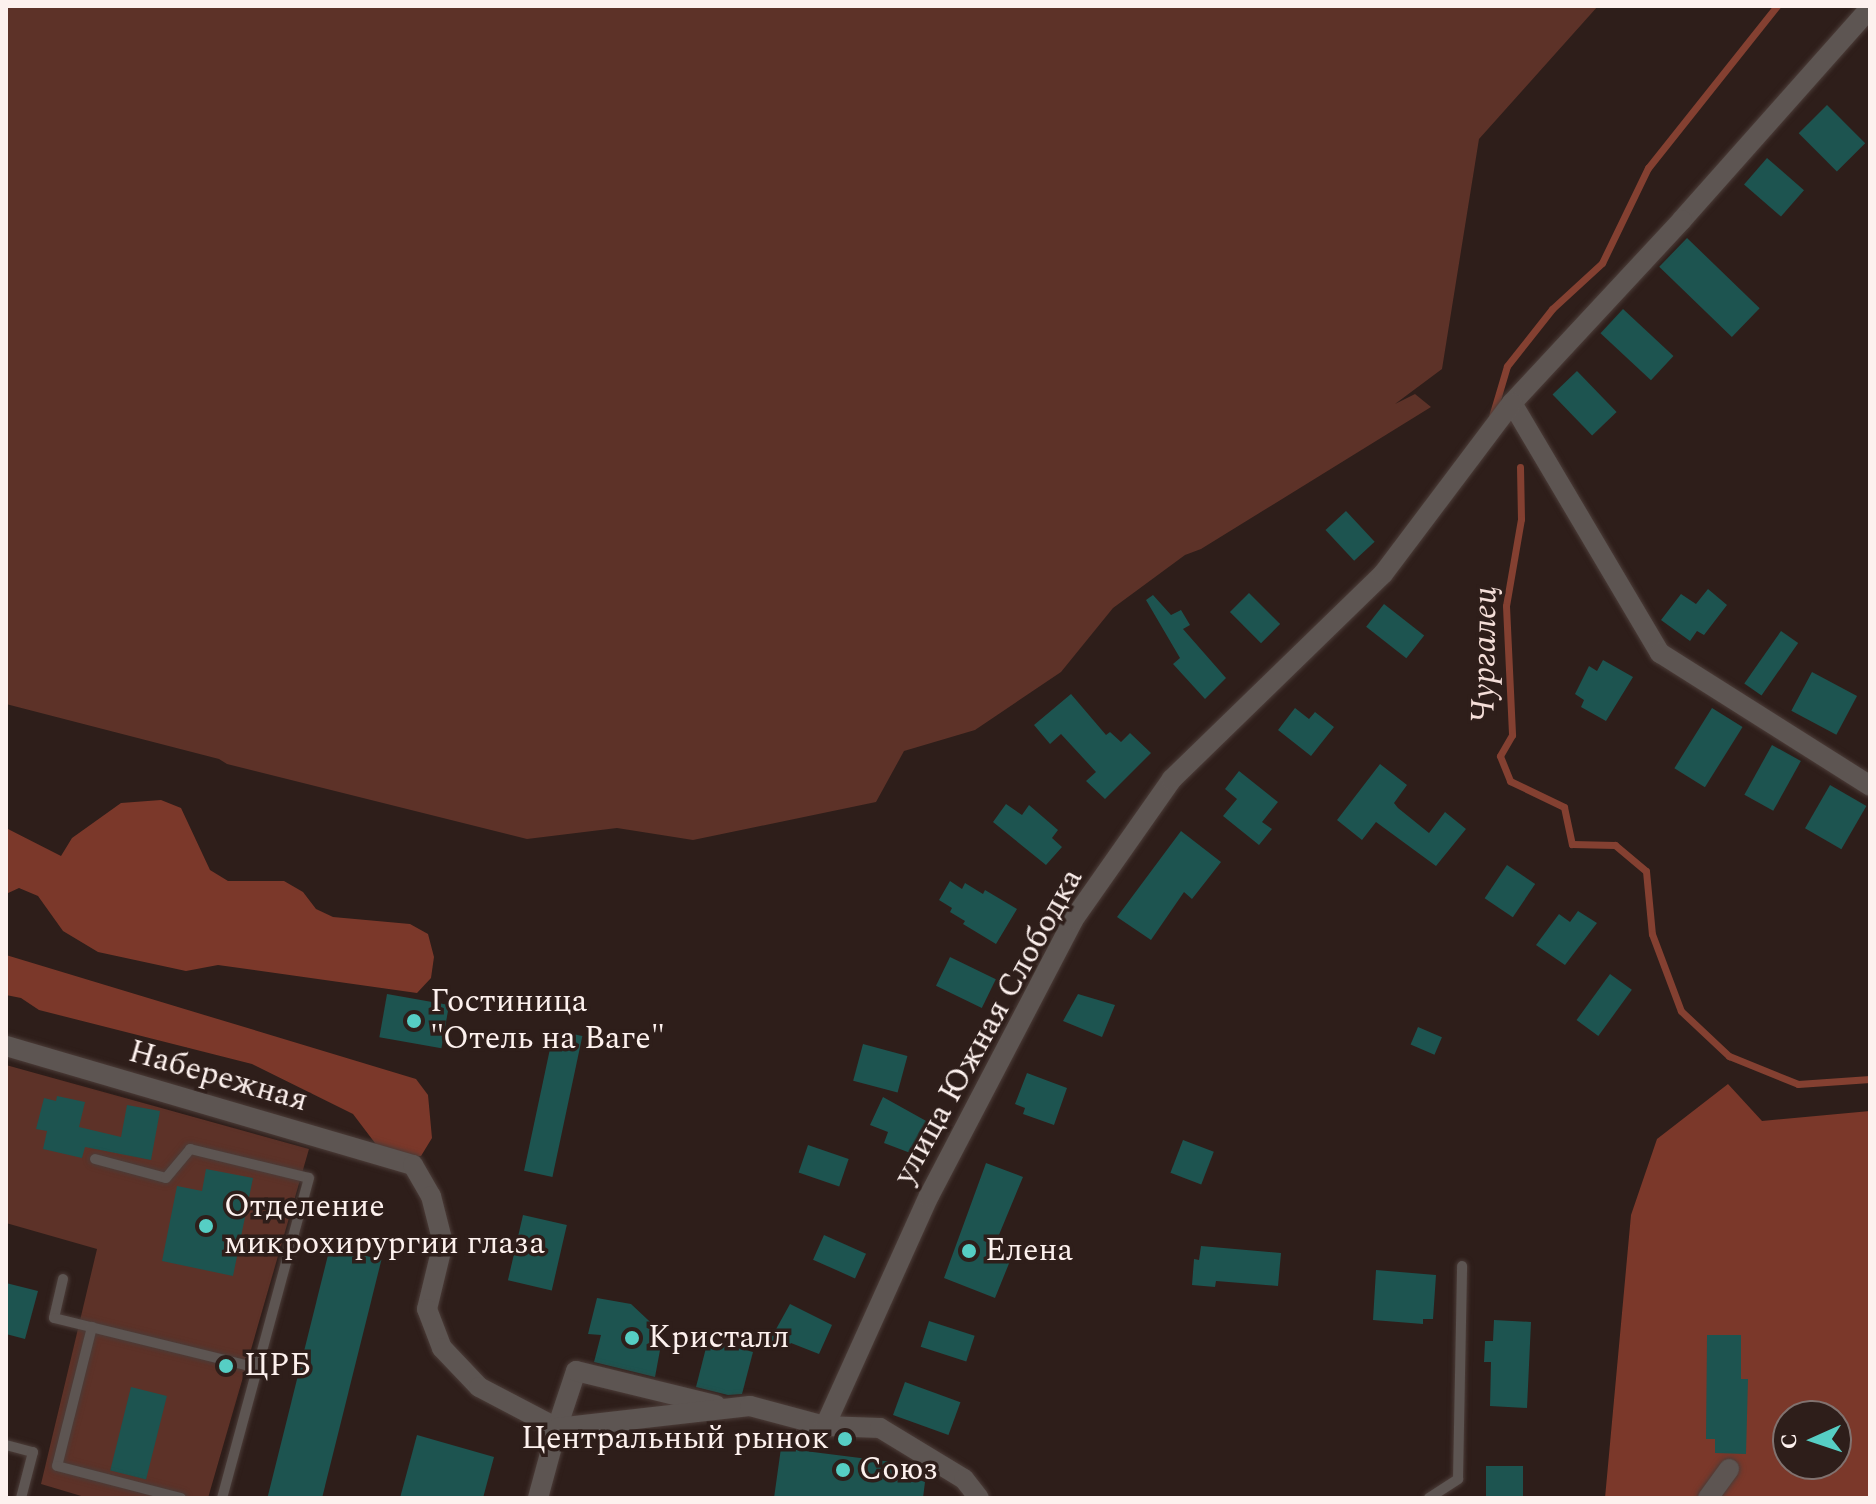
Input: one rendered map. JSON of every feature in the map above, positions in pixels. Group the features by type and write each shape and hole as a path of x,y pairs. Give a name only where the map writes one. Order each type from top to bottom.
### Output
{"street":[{"name":"улица Южная Слободка","path":"825,1426 929,1196 1073,920 1172,779 1383,574 1512,403 1682,220 1870,8"},
{"path":"1512,403 1660,653 1870,786"},
{"name":"Набережная","path":"6,1046 413,1165 431,1196 443,1243 427,1309 442,1348 479,1387 557,1428"},
{"path":"538,1498 576,1371 728,1408"},
{"path":"557,1428 750,1406 825,1426 880,1428 964,1479 979,1498"},
{"path":"1708,1498 1729,1469"}],"lane":[{"path":"95,1159 166,1178 190,1149 309,1178 222,1498"},
{"path":"1429,1498 1458,1479 1462,1266"},
{"path":"63,1279 54,1318 257,1368"},
{"path":"92,1327 57,1466 181,1498"},
{"path":"6,1445 33,1452 21,1498"}],"shaded area":[{"path":"6,6 1598,6 1479,139 1442,369 1395,404 1415,394 1431,407 1201,549 1185,555 1113,608 1061,672 975,730 904,751 876,802 693,840 617,828 527,839 227,764 219,759 6,704"},
{"path":"161,800 181,808 210,870 228,881 284,881 303,892 316,909 333,917 410,924 428,934 434,957 431,978 417,993 218,965 186,971 98,952 63,931 38,896 19,888 6,894 6,828 61,856 72,838 121,803"},
{"path":"6,955 416,1079 428,1095 432,1138 421,1156 399,1157 378,1147 353,1114 252,1064 39,1010 21,998 6,995"},
{"name":"ЦРБ","path":"6,1065 309,1149 208,1498 88,1498 41,1484 97,1249 6,1223"},
{"path":"1728,1084 1762,1121 1870,1111 1870,1498 1605,1498 1631,1215 1657,1139"}],"building":[{"path":"1827,105 1865,143 1837,171 1799,133"},
{"path":"1767,158 1804,190 1781,217 1744,184"},
{"path":"1687,238 1760,308 1732,337 1659,267"},
{"path":"1623,309 1673,356 1651,380 1600,333"},
{"path":"1577,371 1617,412 1592,436 1553,395"},
{"path":"1346,511 1375,542 1354,561 1326,530"},
{"path":"1708,589 1727,605 1704,635 1697,631 1690,641 1661,620 1681,594 1696,604"},
{"path":"1249,593 1280,624 1261,643 1230,612"},
{"path":"1153,595 1171,615 1181,610 1190,625 1183,629 1226,678 1205,699 1173,664 1180,658 1146,600"},
{"path":"1384,604 1424,635 1406,658 1366,627"},
{"path":"1781,631 1798,643 1761,695 1744,683"},
{"path":"1603,660 1633,677 1606,721 1581,707 1584,700 1575,694 1589,666 1597,671"},
{"path":"1812,672 1857,696 1836,735 1791,711"},
{"path":"1071,694 1106,735 1110,732 1121,742 1130,733 1151,753 1105,799 1086,781 1096,772 1061,734 1050,744 1034,725"},
{"path":"1295,708 1309,719 1315,712 1334,727 1311,756 1278,730"},
{"path":"1712,708 1743,727 1705,787 1674,768"},
{"path":"1772,745 1801,761 1773,811 1744,795"},
{"path":"1380,764 1407,785 1394,803 1429,833 1445,812 1466,829 1436,866 1376,822 1362,840 1337,820"},
{"path":"1239,771 1278,802 1262,822 1272,829 1259,845 1223,816 1237,799 1225,789"},
{"path":"1830,785 1866,806 1841,849 1805,828"},
{"path":"1006,804 1022,815 1029,805 1058,830 1052,838 1062,847 1046,865 993,822"},
{"path":"1181,831 1221,862 1192,899 1184,892 1151,940 1117,917"},
{"path":"1507,865 1535,884 1513,917 1485,898"},
{"path":"950,881 962,889 965,883 983,894 985,890 1017,909 996,944 963,924 965,921 950,912 952,908 939,900"},
{"path":"1578,911 1597,923 1565,965 1536,945 1559,914 1570,922"},
{"path":"950,957 996,979 982,1008 936,986"},
{"path":"1610,974 1632,990 1598,1036 1576,1020"},
{"name":"Гостиница \"Отель на Ваге\"","path":"387,994 449,1005 441,1048 379,1037"},
{"path":"1078,994 1115,1005 1102,1037 1063,1021"},
{"path":"1418,1027 1442,1037 1435,1055 1411,1044"},
{"path":"554,1030 582,1036 552,1177 524,1171"},
{"path":"863,1044 907,1056 898,1093 853,1081"},
{"path":"1027,1073 1067,1088 1054,1125 1023,1114 1025,1108 1015,1104"},
{"path":"57,1096 85,1102 79,1127 121,1137 127,1105 160,1111 151,1160 85,1147 82,1158 43,1149 47,1131 36,1129 44,1098 56,1101"},
{"path":"883,1097 928,1122 913,1154 884,1143 888,1132 870,1125"},
{"path":"1183,1140 1214,1152 1201,1185 1170,1173"},
{"path":"808,1145 849,1159 839,1186 799,1172"},
{"path":"986,1163 1023,1177 991,1254 1010,1261 995,1298 944,1278"},
{"name":"Отделение микрохирургии глаза","path":"206,1169 253,1178 233,1276 162,1261 177,1186 202,1191"},
{"path":"523,1215 567,1225 552,1290 508,1280"},
{"path":"824,1235 866,1254 855,1278 813,1260"},
{"path":"1201,1246 1281,1253 1278,1286 1216,1281 1215,1287 1192,1285 1194,1259 1199,1260"},
{"path":"330,1247 381,1260 322,1498 267,1498"},
{"path":"1376,1270 1436,1275 1433,1319 1423,1319 1423,1324 1373,1320"},
{"path":"6,1283 38,1291 25,1339 6,1334"},
{"name":"Кристалл","path":"597,1298 631,1304 663,1334 655,1377 594,1362 601,1335 588,1334"},
{"path":"790,1304 832,1325 819,1354 791,1343 788,1347 770,1340"},
{"path":"1494,1320 1531,1322 1527,1408 1490,1406 1491,1362 1484,1362 1485,1341 1493,1341"},
{"path":"929,1321 975,1336 966,1362 921,1347"},
{"path":"1707,1335 1741,1335 1741,1379 1748,1379 1746,1454 1715,1453 1715,1439 1706,1439"},
{"path":"708,1340 753,1352 742,1394 728,1395 696,1387"},
{"path":"905,1382 960,1402 948,1435 893,1415"},
{"path":"131,1387 167,1396 146,1479 110,1470"},
{"path":"417,1435 494,1457 483,1498 400,1498"},
{"name":"Союз","path":"781,1448 908,1464 908,1476 925,1482 923,1498 774,1498"},
{"path":"1486,1466 1523,1466 1523,1498 1486,1498"}],"waterway":[{"name":"Чургалец","path":"1491,420 1507,366 1552,309 1602,263 1648,168 1777,6"},
{"name":"Чургалец","path":"1520,467 1521,519 1506,606 1512,735 1500,756 1510,781 1564,807 1572,844 1615,845 1646,871 1652,934 1681,1011 1729,1056 1798,1084 1870,1079"}],"place":[{"name":"Гостиница \"Отель на Ваге\"","path":"414,1021"},
{"name":"Отделение микрохирургии глаза","path":"206,1226"},
{"name":"Елена","path":"969,1251"},
{"name":"Кристалл","path":"632,1338"},
{"name":"ЦРБ","path":"226,1366"},
{"name":"Центральный рынок","path":"845,1439"},
{"name":"Союз","path":"843,1470"}]}
